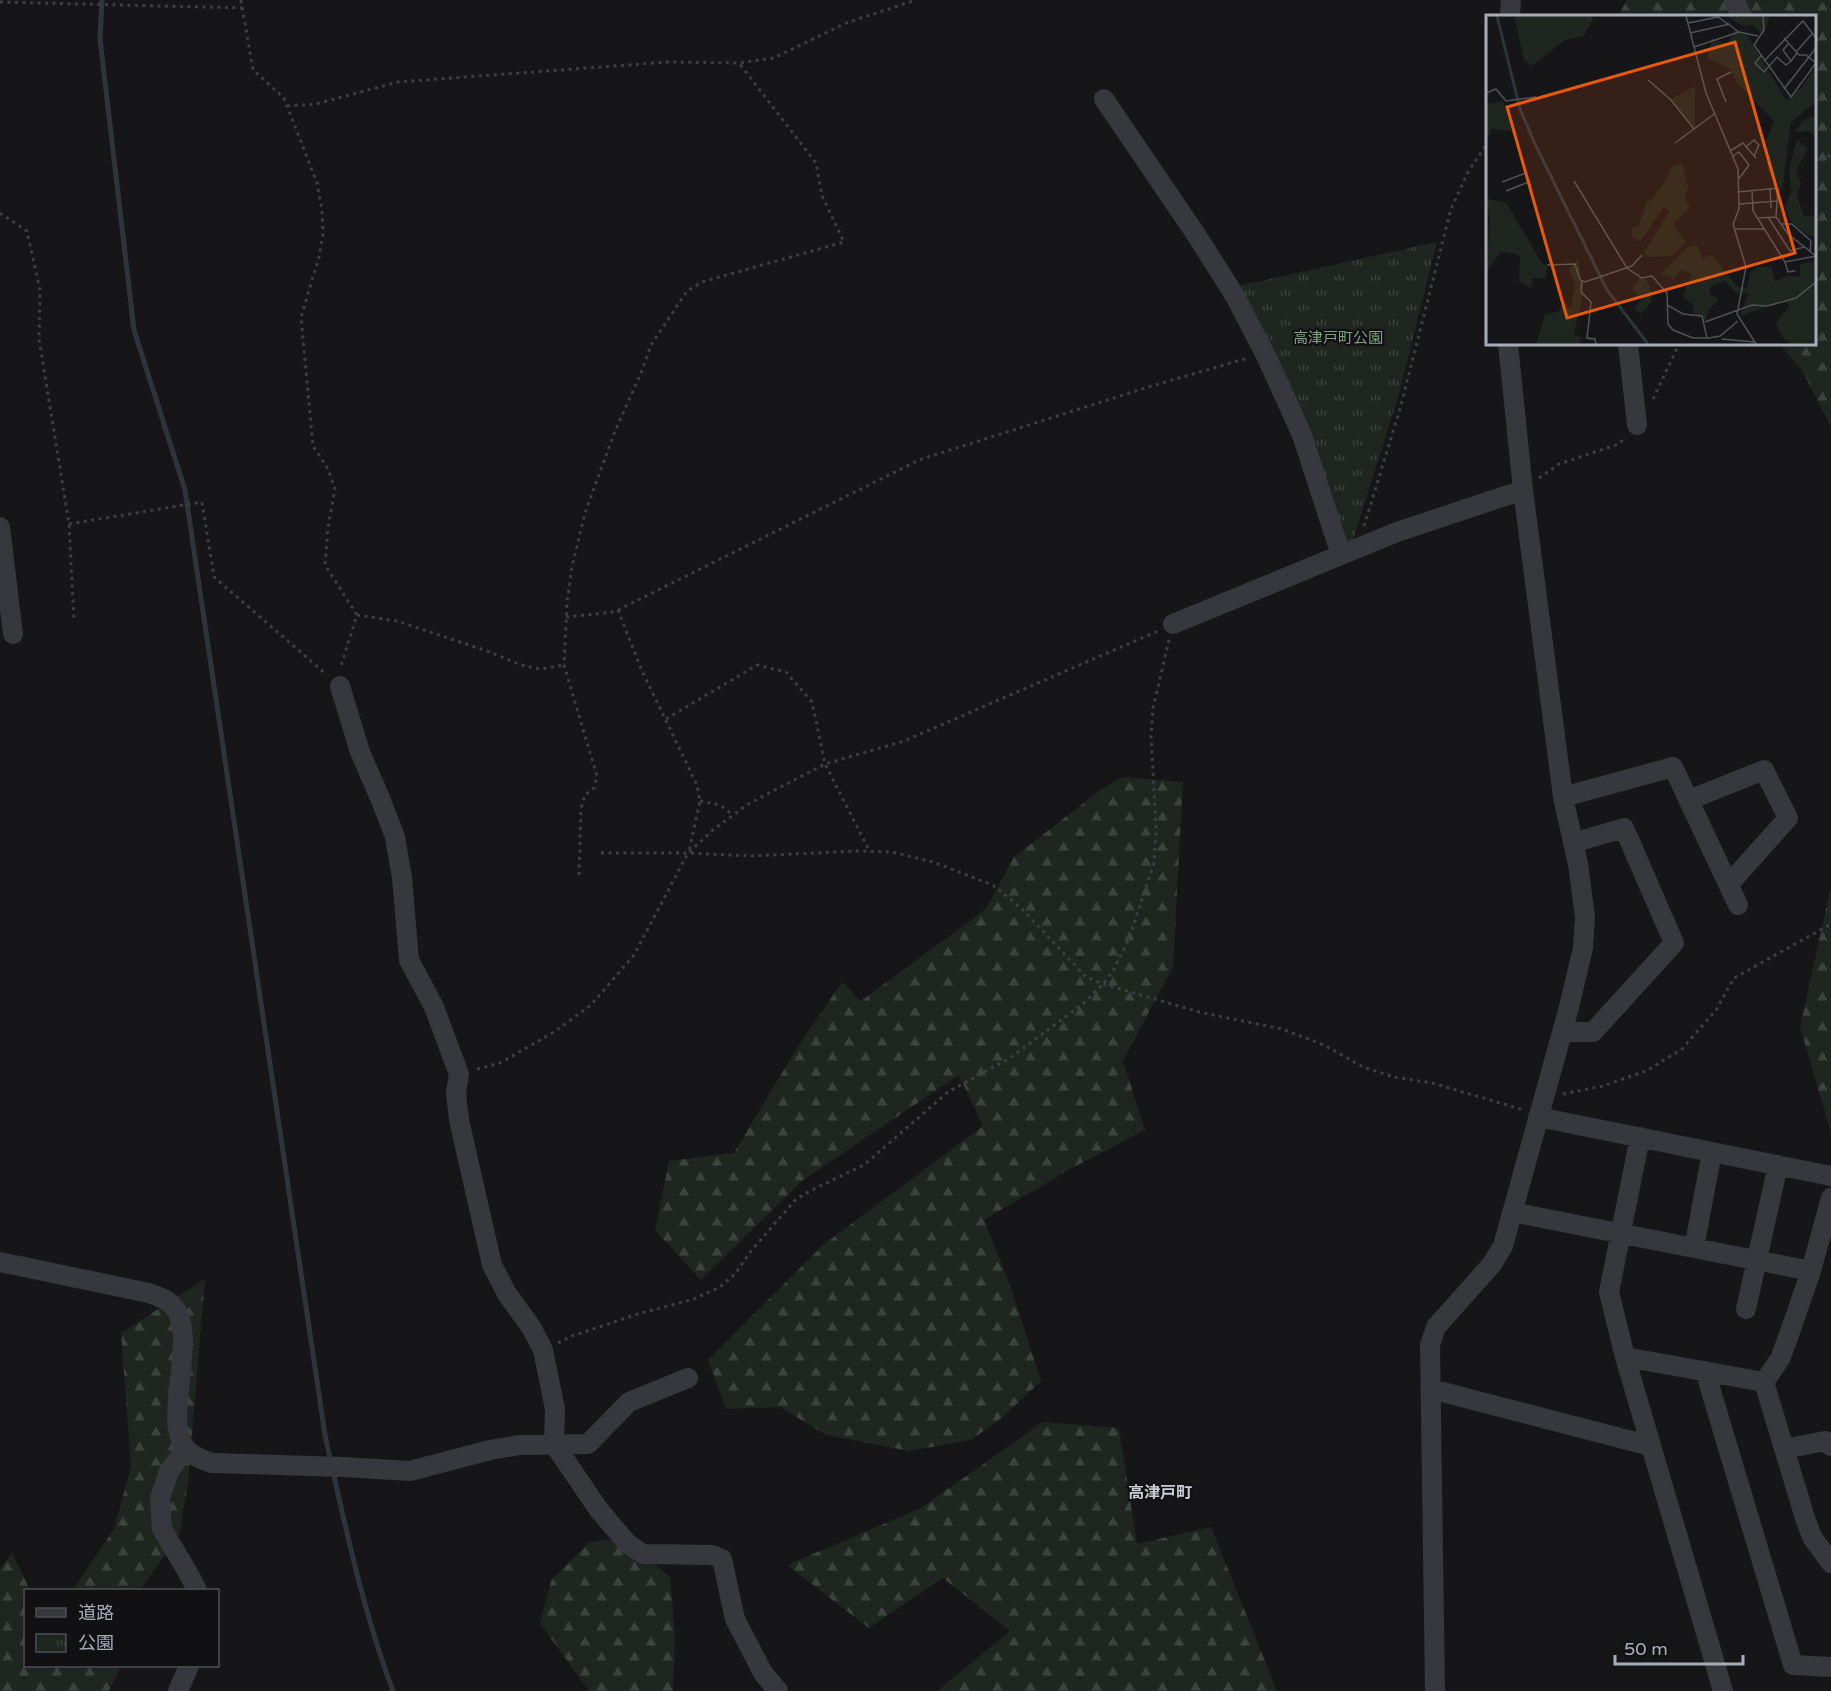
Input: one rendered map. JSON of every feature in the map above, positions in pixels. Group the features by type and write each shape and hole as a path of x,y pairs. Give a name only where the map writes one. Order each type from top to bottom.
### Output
{"street":[{"path":"1510,15 1511,0"},
{"path":"1734,0 1742,15"},
{"path":"1104,99 1235,296 1268,360 1302,435 1349,552"},
{"path":"1435,1691 1431,1345 1436,1327 1492,1264 1503,1246 1583,948 1585,917 1563,797 1523,490 1508,345"},
{"path":"1628,345 1637,425"},
{"path":"1173,624 1397,532 1523,490"},
{"path":"0,529 4,599 13,634"},
{"path":"340,686 360,752 395,837 402,878 409,960 434,1007 459,1074 456,1093 459,1119 492,1265 507,1294 531,1327 543,1350 555,1409 554,1444 598,1510 627,1543 643,1554 712,1555 722,1559 735,1619 763,1674 778,1691"},
{"path":"1563,797 1673,767 1738,905"},
{"path":"1689,800 1764,770 1788,818 1729,884"},
{"path":"1562,1032 1593,1032 1674,943 1624,828 1573,843"},
{"path":"1541,1108 1640,1137 1831,1176"},
{"path":"1640,1137 1609,1292 1625,1357 1723,1691"},
{"path":"1694,1248 1712,1152"},
{"path":"1746,1309 1778,1165"},
{"path":"1764,1382 1780,1359 1811,1271 1831,1198"},
{"path":"1512,1212 1811,1271"},
{"path":"0,1263 149,1293 164,1299 173,1306 179,1316 182,1334 178,1417 180,1437 186,1449 197,1458 212,1463 410,1471 490,1450 520,1445 588,1444 629,1402 688,1378"},
{"path":"1625,1357 1764,1382"},
{"path":"1705,1371 1793,1665 1831,1667"},
{"path":"1764,1382 1812,1537 1831,1563"},
{"path":"1431,1389 1651,1446"},
{"path":"1784,1449 1825,1441 1831,1446"},
{"path":"186,1449 170,1471 160,1498 162,1529 196,1589"},
{"path":"178,1691 188,1667"}],"path":[{"path":"242,0 253,70 284,98 317,183 322,210 323,234 319,257 301,317 313,446 328,469 335,489 328,527 325,565 357,615 397,621 487,651 521,665 540,669 564,665"},
{"path":"287,106 316,104 398,82 668,62 739,63 774,58 846,23 916,0"},
{"path":"0,2 243,8"},
{"path":"579,875 581,808 585,795 594,788 597,776 564,665 566,617 572,567 585,513 615,431 651,345 687,291 702,282 844,242 822,196 816,163 739,63"},
{"path":"1349,552 1400,409 1451,209 1468,172 1486,145"},
{"path":"1816,162 1831,155"},
{"path":"0,213 27,231 40,290 39,339 69,524 74,621"},
{"path":"1523,490 1559,464 1619,444 1644,416 1679,345"},
{"path":"1748,345 1750,349"},
{"path":"566,617 618,610 919,460 1226,363 1246,358 1268,360"},
{"path":"69,524 202,502 214,577 340,686"},
{"path":"459,1074 500,1063 555,1032 591,1005 634,955 688,853 700,801 693,774 642,671 618,610"},
{"path":"340,686 340,670 357,615"},
{"path":"688,853 713,830 748,804 825,764 904,741 1173,624"},
{"path":"543,1350 572,1336 638,1314 694,1299 720,1287 735,1274 751,1251 796,1199 864,1165 948,1092 1010,1058 1084,1003 1102,984 1113,971 1129,938 1154,863 1156,827 1151,737 1153,708 1173,624"},
{"path":"666,719 757,665 786,672 812,702 825,764 870,852"},
{"path":"700,801 720,805 733,815"},
{"path":"602,853 750,856 892,852 933,862 993,885 1022,909 1086,977 1102,984 1199,1012 1282,1029 1324,1045 1363,1067 1394,1077 1432,1083 1528,1111 1646,1071 1682,1049 1716,1010 1734,978 1831,924"}],"green space":[{"path":"1627,0 1763,0 1765,2 1767,0 1831,0 1831,427 1802,370 1780,345 1816,345 1816,15 1619,15"},
{"name":"高津戸町公園","path":"1437,242 1399,394 1353,540 1338,544 1233,287"},
{"path":"1123,777 1183,782 1173,967 1123,1061 1145,1130 1070,1169 984,1220 1008,1279 1041,1381 1003,1417 971,1440 909,1451 826,1435 780,1407 726,1409 708,1360 823,1245 983,1126 959,1075 803,1180 701,1280 655,1230 669,1161 734,1153 797,1048 842,982 861,1001 986,909 1014,857 1103,788"},
{"path":"1831,886 1831,1133 1800,1027"},
{"path":"205,1279 188,1483 179,1536 142,1589 74,1589 114,1529 131,1467 121,1333"},
{"path":"1043,1422 1119,1428 1137,1544 1211,1527 1277,1691 937,1691 1010,1631 943,1578 869,1628 787,1565 921,1508"},
{"path":"619,1539 670,1576 675,1638 673,1691 589,1691 540,1623 551,1581 590,1542"},
{"path":"12,1553 30,1589 24,1589 24,1667 121,1667 109,1691 0,1691 0,1568"}],"waterway":[{"path":"102,0 100,39 134,330 185,490 325,1435 363,1596 393,1691"}],"district":[{"name":"高津戸町","path":"1160,1493"}]}
